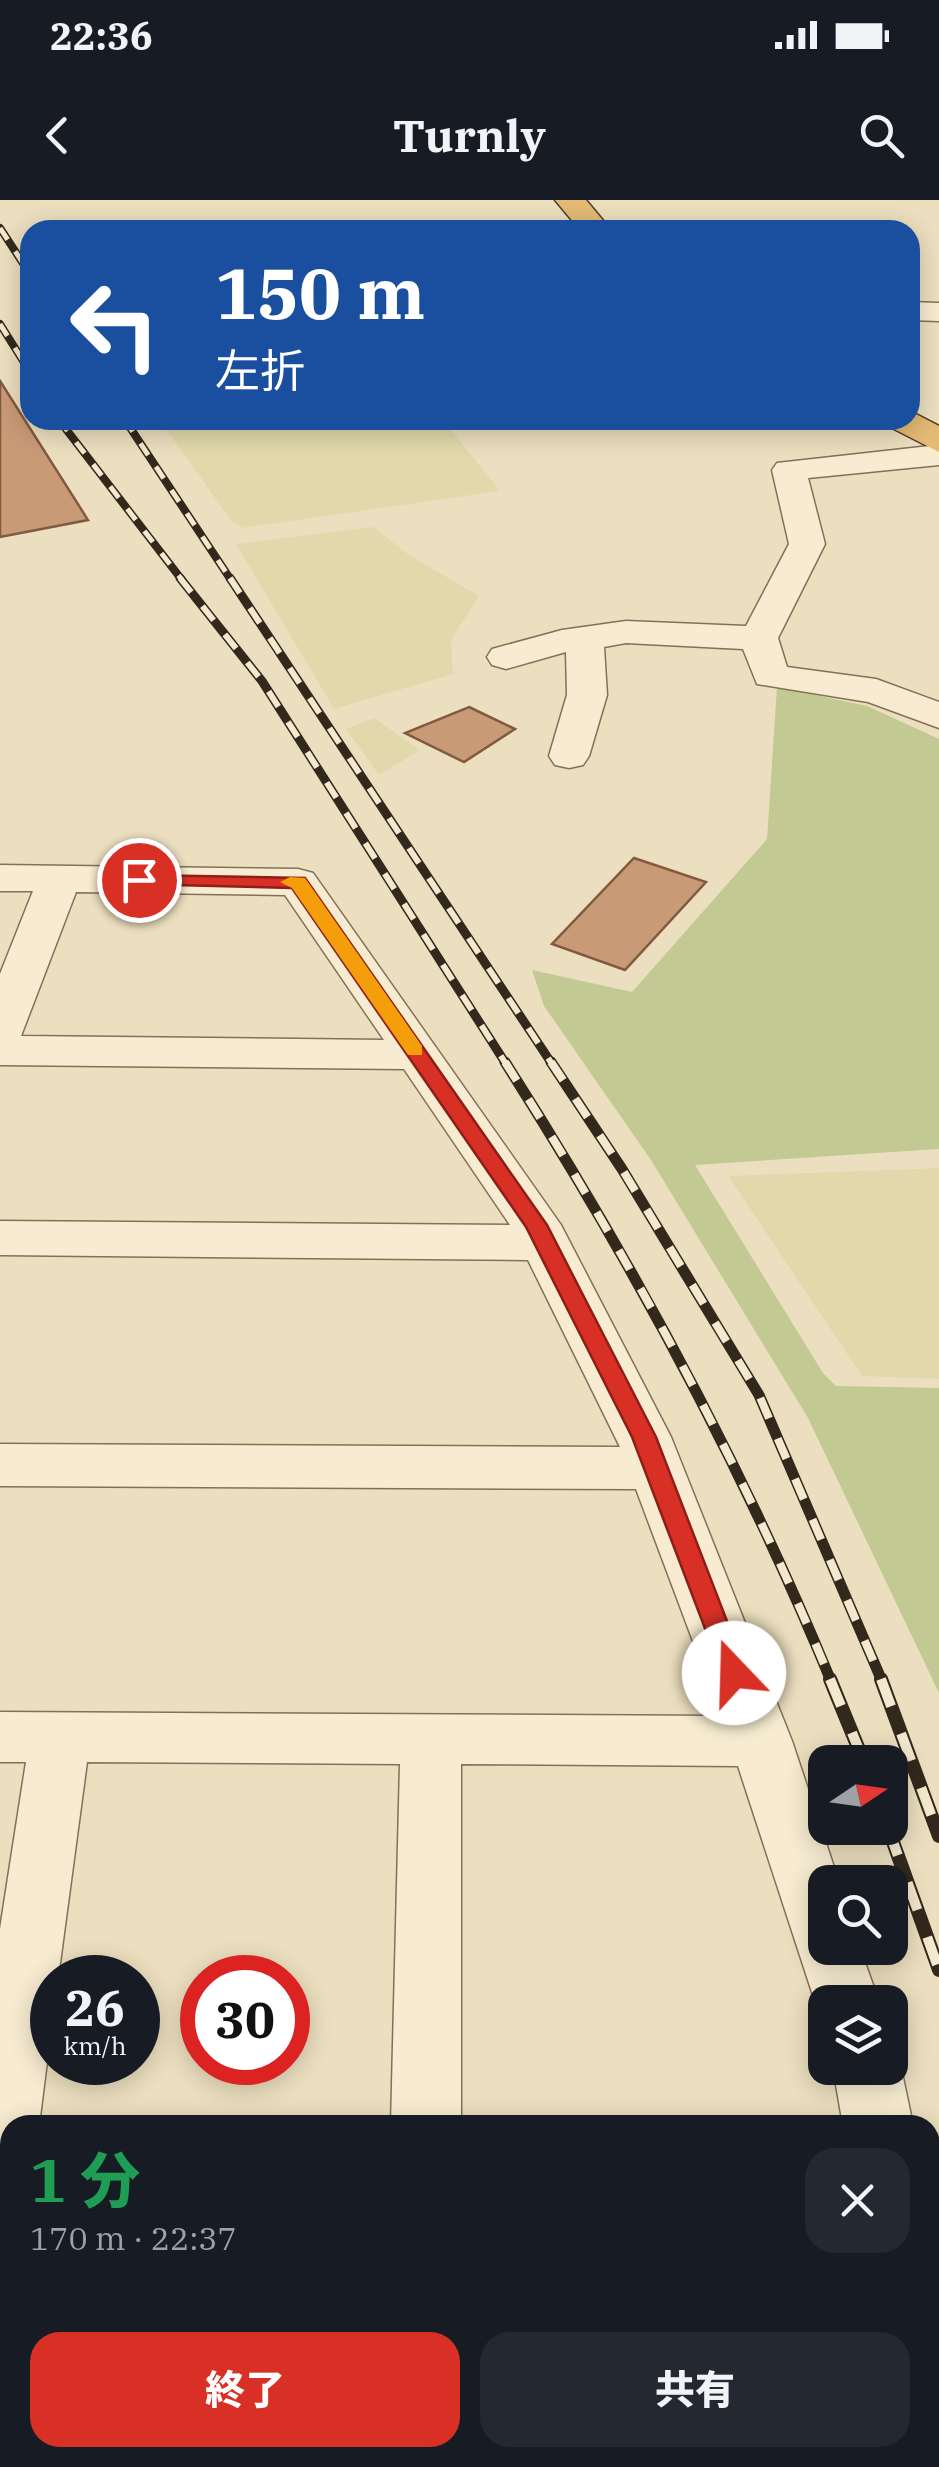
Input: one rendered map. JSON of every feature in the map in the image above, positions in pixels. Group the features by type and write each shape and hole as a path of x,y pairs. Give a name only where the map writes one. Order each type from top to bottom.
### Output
{"highway":[{"path":"570,200 587,220"}],"street":[{"path":"939,455 789,470 807,544 759,638 771,676 876,691 939,716"},
{"path":"506,657 626,632 759,638"},
{"path":"569,756 586,695 584,638"},
{"path":"0,878 298,882 545,1243 656,1468 761,1741 808,1886"},
{"path":"0,1032 60,880"},
{"path":"0,1050 418,1055"},
{"path":"0,1238 545,1243"},
{"path":"0,1465 656,1468"},
{"path":"3,2115 30,1737 761,1741"},
{"path":"426,2115 431,1739"},
{"path":"870,2085 876,2115"}],"shaded area":[{"path":"167,430 451,430 500,491 243,528 232,522"},
{"path":"374,527 409,555 479,596 451,640 453,674 334,709 236,544"},
{"path":"374,718 420,750 379,775 346,729"},
{"path":"939,1168 939,1379 862,1376 728,1176"}],"green space":[{"path":"777,687 867,706 939,739 939,1149 695,1165 823,1373 836,1386 939,1388 939,1693 808,1418 651,1160 544,1006 532,970 632,992 767,839"}],"building":[{"path":"0,381 20,413 20,430 31,430 88,520 0,537"},
{"path":"469,707 515,729 464,762 405,733"},
{"path":"634,858 706,882 625,970 552,944"}],"railway":[{"path":"0,228 20,259"},
{"path":"0,324 20,356"},
{"path":"67,430 182,580"},
{"path":"132,430 231,580"},
{"path":"180,578 262,681 506,1064"},
{"path":"230,578 552,1064"},
{"path":"505,1062 596,1211 682,1364 760,1521 831,1681"},
{"path":"551,1062 622,1169 759,1395 882,1681"},
{"path":"830,1679 857,1745"},
{"path":"881,1679 939,1836"},
{"path":"894,1845 939,1970"}],"slow traffic":[{"path":"290,882 298,882 415,1051"}],"route":[{"path":"139,880 298,882 536,1225 644,1437 734,1673"}]}
